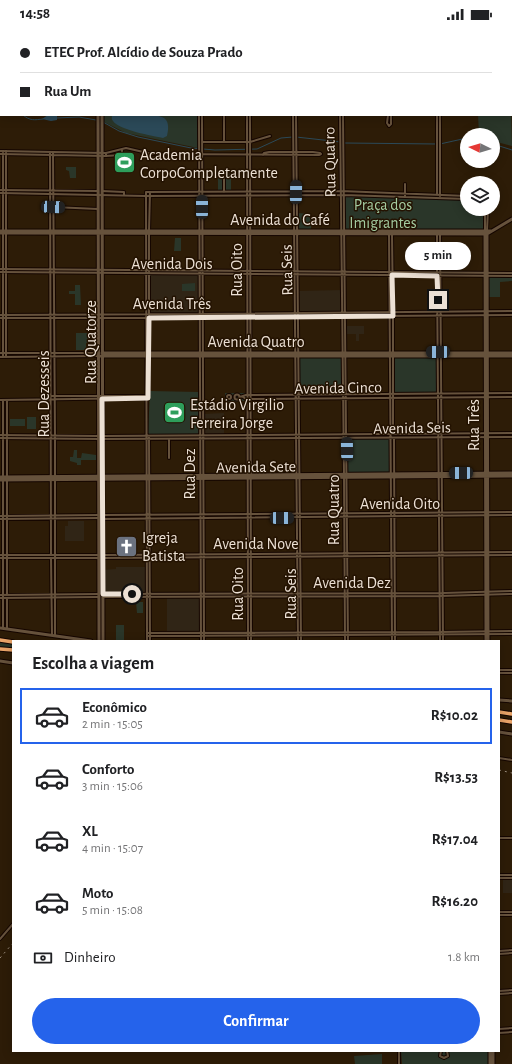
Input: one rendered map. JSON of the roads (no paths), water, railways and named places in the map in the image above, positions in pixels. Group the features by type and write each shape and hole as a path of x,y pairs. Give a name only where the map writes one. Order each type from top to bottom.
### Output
{"highway":[{"path":"0,640 12,642"},
{"path":"0,648 12,650"},
{"path":"500,712 512,714"},
{"path":"500,720 512,722"}],"street":[{"name":"Rua Dez","path":"199,116 199,194 202,272 201,316"},
{"name":"Rua Dez","path":"202,116 202,194 199,272 202,354 203,640"},
{"path":"224,116 224,142"},
{"name":"Rua Oito","path":"249,116 248,555 250,640"},
{"name":"Rua Seis","path":"294,116 299,516 298,640"},
{"name":"Rua Quatro","path":"340,116 342,142"},
{"name":"Rua Quatro","path":"343,116 342,195 346,476 345,640"},
{"path":"388,116 389,126 391,124 391,116"},
{"path":"436,116 437,198"},
{"path":"440,116 440,198"},
{"name":"Rua Quatorze","path":"100,119 100,478 103,640"},
{"path":"199,142 248,142 270,136"},
{"path":"3,154 100,154 127,148 152,154 263,154 267,152 295,154 321,155 319,152 295,154"},
{"path":"6,356 3,271 3,151 100,154 106,156 121,155 122,149"},
{"name":"Rua Dezesseis","path":"52,152 52,316 55,437 53,478 53,636"},
{"path":"224,175 224,192"},
{"path":"405,184 405,197"},
{"path":"3,192 100,193 124,195 146,194 150,192 202,194 342,192 440,195 460,197"},
{"name":"Rua Dezesseis","path":"52,192 52,232"},
{"path":"147,232 150,192"},
{"path":"202,194 224,192 248,193"},
{"name":"Rua Quatorze","path":"100,193 100,232"},
{"path":"318,193 460,198"},
{"path":"146,194 150,196 199,194"},
{"path":"146,194 148,272 147,397 149,640"},
{"path":"53,207 99,209"},
{"name":"Rua Três","path":"486,216 487,640"},
{"name":"Avenida do Café","path":"3,232 486,232 493,230 512,219"},
{"path":"391,233 392,640"},
{"path":"439,233 438,272 441,515 440,640"},
{"name":"Avenida Dois","path":"3,271 343,273 439,276 486,274"},
{"name":"Avenida Dois","path":"391,274 438,272 512,275"},
{"name":"Avenida Três","path":"100,316 148,318 249,315 391,316 512,311"},
{"name":"Avenida Três","path":"344,315 391,312 439,314"},
{"name":"Avenida Três","path":"486,313 512,315"},
{"name":"Avenida Três","path":"0,315 201,316"},
{"path":"1,355 4,316"},
{"name":"Avenida Quatro","path":"1,355 6,353 53,355"},
{"name":"Avenida Quatro","path":"1,355 512,354"},
{"name":"Rua Dezesseis","path":"53,355 51,396 53,478"},
{"name":"Avenida Cinco","path":"231,397 235,397 237,395 241,397 344,395 439,396 512,393"},
{"name":"Avenida Cinco","path":"487,395 512,397"},
{"name":"Avenida Cinco","path":"249,397 345,399 392,396"},
{"path":"0,400 147,397"},
{"path":"3,400 5,437"},
{"path":"5,598 7,594 4,478 7,400"},
{"name":"Avenida Seis","path":"0,437 392,438 512,433"},
{"name":"Avenida Seis","path":"298,437 440,434 512,437"},
{"path":"169,458 170,438"},
{"name":"Avenida Sete","path":"4,478 512,474"},
{"name":"Avenida Oito","path":"0,517 512,514"},
{"name":"Rua Oito","path":"249,516 251,555 249,595"},
{"name":"Avenida Nove","path":"486,554 512,552"},
{"path":"441,554 443,640"},
{"name":"Avenida Nove","path":"0,557 441,554 512,555"},
{"path":"6,557 3,629 83,640"},
{"name":"Avenida Dez","path":"0,598 148,595 512,593"},
{"name":"Avenida Dez","path":"0,594 53,596"},
{"name":"Rua Quatorze","path":"99,640 101,596"},
{"path":"149,635 443,634 512,632"},
{"name":"Rua Seis","path":"299,634 301,640"},
{"name":"Rua Quatro","path":"346,634 348,640"},
{"path":"393,634 395,640"},
{"path":"0,661 12,662"},
{"path":"500,672 511,671"},
{"path":"500,700 512,701"},
{"path":"500,732 512,734"},
{"path":"500,758 512,760"},
{"path":"500,838 512,838"},
{"path":"500,875 512,875"},
{"path":"500,878 512,878"},
{"path":"500,914 512,913"},
{"path":"0,939 12,925"},
{"path":"500,951 512,950"},
{"path":"500,954 512,953"},
{"path":"500,990 512,990"},
{"path":"500,994 512,993"},
{"path":"500,1028 512,1028"},
{"path":"500,1033 512,1032"},
{"path":"399,1052 399,1064"},
{"path":"441,1052 440,1055 444,1058 448,1056 447,1052"},
{"path":"490,1052 490,1064"},
{"path":"493,1052 493,1064"}],"water":[{"path":"46,116 57,116 57,120 51,121 42,119"},
{"path":"112,116 159,116 164,118 167,122 167,136 163,138 129,130 116,124 112,120"}],"waterway":[{"path":"25,116 32,120 43,119"},
{"path":"56,118 79,117 96,120"},
{"path":"103,122 119,131 138,137 191,148 215,150 257,149 281,138 293,137"},
{"path":"296,137 341,142"},
{"path":"440,144 460,140"},
{"path":"344,143 437,144"},
{"path":"500,146 512,150"}],"railway":[{"path":"500,770 512,773"},
{"path":"0,958 12,944"}],"place":[{"name":"Academia CorpoCompletamente","path":"124,163"},
{"name":"Estádio Virgilio Ferreira Jorge","path":"174,413"},
{"name":"Igreja Batista","path":"127,546"}],"park label":[{"name":"Praça dos Imigrantes","path":"383,213"}]}
